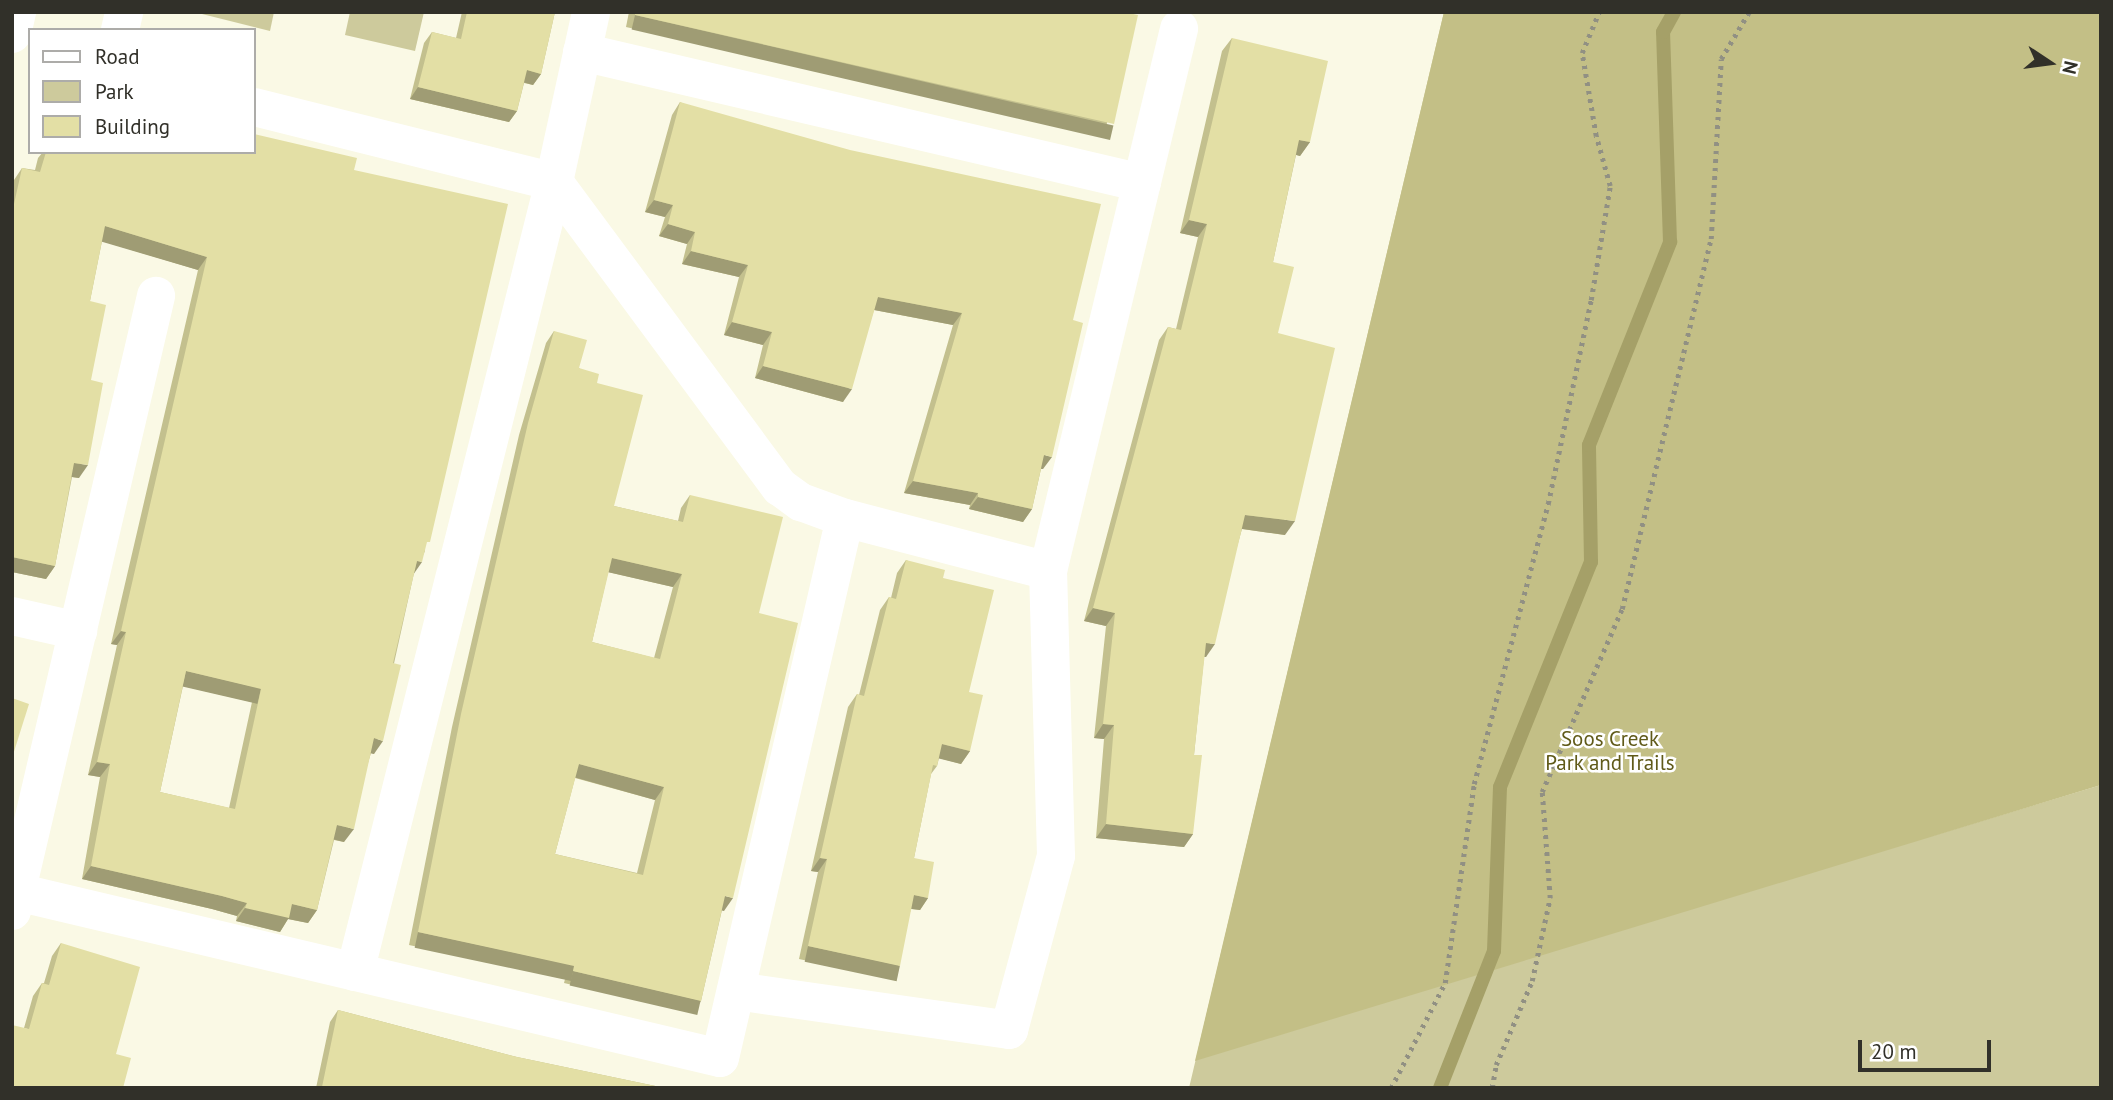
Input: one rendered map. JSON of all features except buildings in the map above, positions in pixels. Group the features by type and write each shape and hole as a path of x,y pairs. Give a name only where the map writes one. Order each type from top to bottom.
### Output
{"lane":[{"path":"12,34 17,12"},
{"path":"355,972 554,182 591,12"},
{"path":"736,991 1009,1030 1056,856 1048,571 1180,29"},
{"path":"582,51 1142,183"},
{"path":"256,108 554,182 780,487 801,502 845,518 1048,571"},
{"path":"156,296 15,902 355,972 720,1058 845,518"},
{"path":"12,616 78,631"}],"path":[{"path":"1391,1088 1445,983 1474,784 1548,504 1591,300 1610,186 1596,136 1582,52 1599,12"},
{"path":"1492,1088 1496,1065 1532,981 1550,898 1542,792 1622,609 1711,239 1721,59 1749,12"}],"green space":[{"path":"194,12 274,12 270,31"},
{"path":"350,12 424,12 415,51 345,35"},
{"name":"Soos Creek Park and Trails","path":"1444,12 2101,12 1932,836 2101,785 2101,1088 1189,1088"},
{"name":"Soos Creek Park and Trails","path":"1444,12 2101,12 2101,785 1195,1061"}],"waterway":[{"path":"1440,1088 1494,951 1500,787 1591,562 1589,445 1670,242 1663,32 1674,12"}]}
